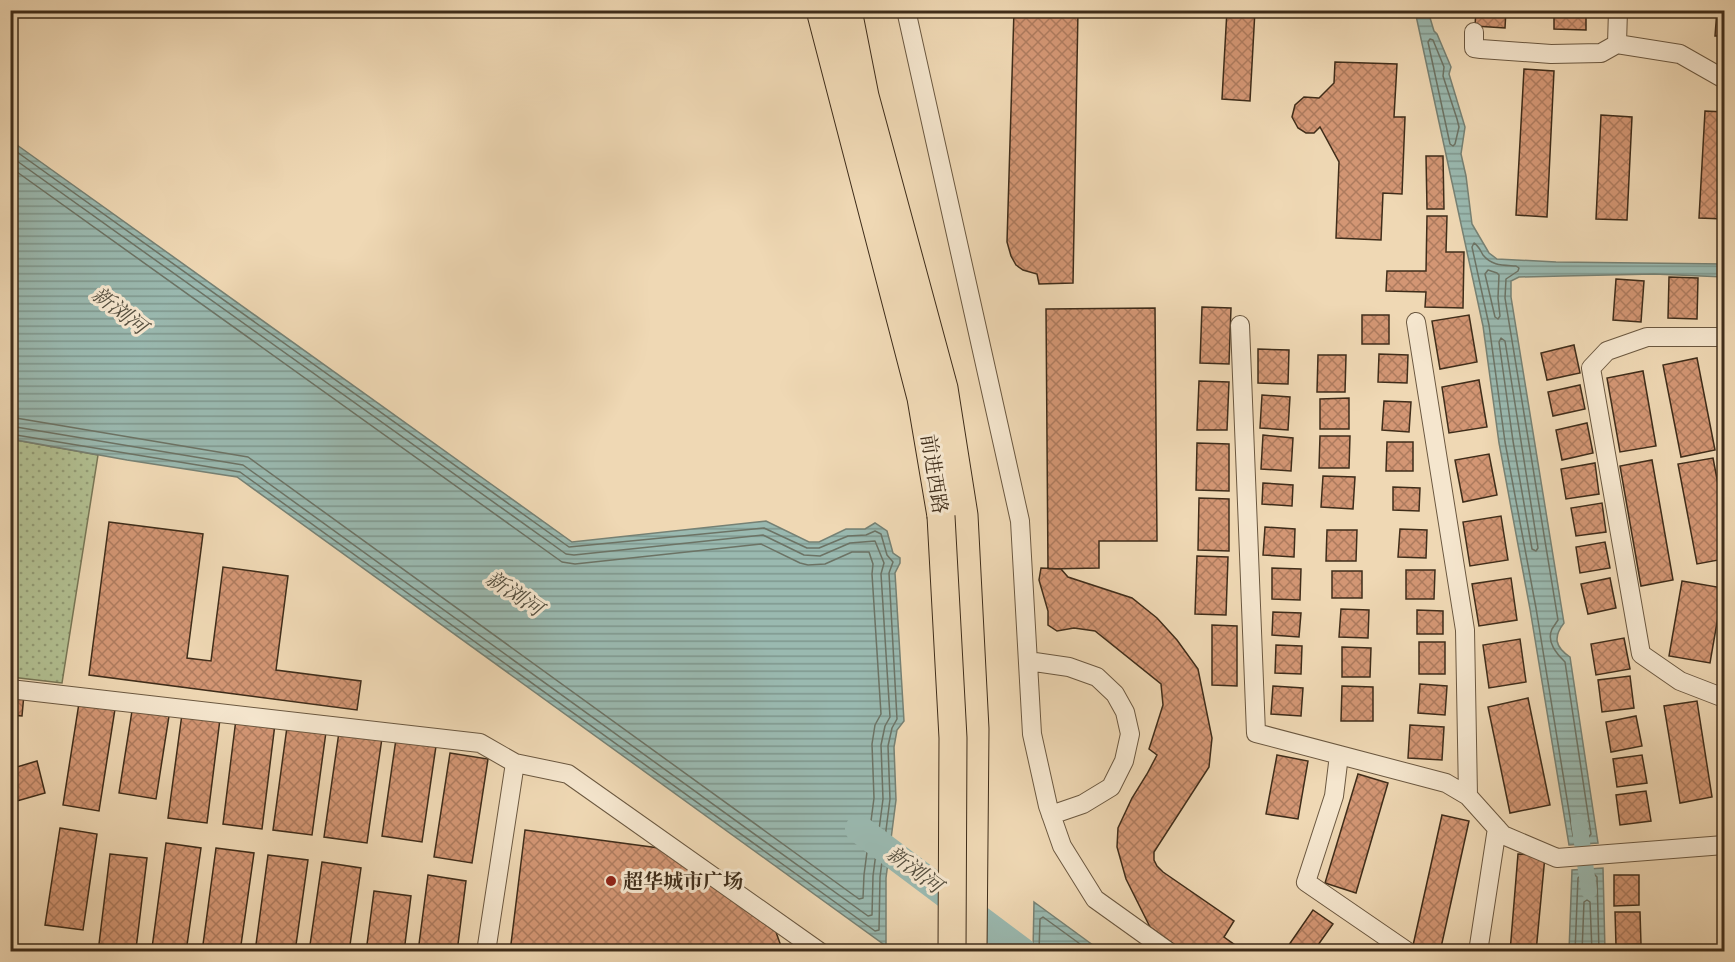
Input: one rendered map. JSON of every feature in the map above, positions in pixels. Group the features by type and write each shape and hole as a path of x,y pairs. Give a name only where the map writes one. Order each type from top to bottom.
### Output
{"main road":[{"name":"前进西路","path":"820,10 953,516 952,951"},
{"name":"前进西路","path":"848,10 865,96 944,388 953,516 975,729 973,951"}],"street":[{"path":"906,10 1020,522 1032,734 1051,815 1062,846 1095,899 1168,951"},
{"path":"1617,44 1618,10"},
{"path":"1474,32 1474,48 1480,49 1551,54 1601,53 1617,44 1680,54 1725,79"},
{"path":"1416,322 1465,630 1468,796"},
{"path":"1240,325 1256,733 1446,783 1468,796 1503,835 1557,858 1725,845"},
{"path":"1725,337 1647,337 1607,351 1591,368 1641,654 1680,681 1725,698"},
{"path":"1028,661 1069,667 1097,677 1115,694 1125,712 1130,734 1124,761 1111,788 1083,804 1051,815"},
{"path":"10,688 480,743 515,763 568,774 820,951"},
{"path":"1340,755 1334,796 1306,882 1408,951"},
{"path":"486,951 515,763"},
{"path":"1478,951 1497,828"}],"green space":[{"path":"10,439 98,455 62,683 11,677"}],"water":[{"path":"1415,11 1428,11 1434,31 1451,67 1449,74 1465,127 1461,154 1472,224 1489,253 1497,259 1556,262 1724,264 1724,277 1654,274 1519,277 1511,281 1511,297 1564,623 1558,633 1557,642 1570,657 1598,843 1569,845 1530,609 1499,443 1483,326"},
{"path":"10,140 572,542 766,521 809,542 819,542 846,529 865,529 875,523 887,531 893,553 900,558 895,573 904,721 897,730 894,747 896,800 886,878 886,946 237,477 11,439"},
{"path":"1603,868 1605,951 1569,951 1572,870"},
{"path":"1034,902 1101,951 1033,951"}],"building":[{"path":"1014,10 1078,10 1073,283 1039,284 1037,274 1023,270 1016,265 1007,242"},
{"path":"1227,10 1255,10 1250,101 1222,99"},
{"path":"1476,10 1506,10 1505,28 1475,26"},
{"path":"1554,10 1586,10 1586,30 1554,29"},
{"path":"1717,10 1724,10 1724,36 1715,36"},
{"path":"1335,62 1397,64 1394,117 1405,117 1402,194 1383,193 1381,240 1336,238 1339,162 1320,127 1314,133 1306,133 1298,128 1292,117 1295,105 1304,97 1319,98 1334,83"},
{"path":"1524,69 1554,71 1547,217 1516,215"},
{"path":"1705,111 1724,112 1724,219 1699,218"},
{"path":"1601,115 1632,117 1627,220 1596,219"},
{"path":"1426,156 1443,156 1444,209 1427,209"},
{"path":"1427,216 1447,216 1446,252 1464,252 1463,308 1425,307 1426,292 1386,291 1387,271 1426,271"},
{"path":"1669,277 1698,278 1697,319 1668,318"},
{"path":"1616,279 1644,281 1641,322 1613,320"},
{"path":"1202,307 1231,308 1229,364 1200,363"},
{"path":"1155,308 1157,541 1099,541 1099,568 1048,569 1046,309"},
{"path":"1362,315 1389,315 1389,344 1362,344"},
{"path":"1469,315 1477,362 1440,369 1432,321"},
{"path":"1574,345 1580,373 1547,380 1541,353"},
{"path":"1258,349 1289,350 1288,384 1258,383"},
{"path":"1379,354 1408,355 1407,383 1378,382"},
{"path":"1318,355 1346,355 1345,392 1317,392"},
{"path":"1724,356 1724,380 1719,357"},
{"path":"1697,358 1715,450 1681,457 1663,365"},
{"path":"1643,371 1656,446 1620,452 1607,378"},
{"path":"1479,380 1487,427 1449,433 1442,387"},
{"path":"1199,381 1229,382 1227,430 1197,430"},
{"path":"1580,385 1585,409 1553,416 1548,392"},
{"path":"1262,395 1290,397 1288,430 1260,428"},
{"path":"1349,398 1349,429 1320,429 1320,399"},
{"path":"1384,401 1411,402 1409,432 1382,430"},
{"path":"1587,423 1593,453 1562,460 1556,430"},
{"path":"1263,435 1293,438 1291,471 1261,469"},
{"path":"1320,436 1350,436 1349,468 1319,468"},
{"path":"1387,442 1413,442 1413,471 1386,471"},
{"path":"1197,443 1229,444 1229,491 1196,490"},
{"path":"1489,454 1497,495 1463,502 1455,460"},
{"path":"1713,458 1724,516 1724,559 1697,564 1678,464"},
{"path":"1652,460 1673,580 1641,586 1620,466"},
{"path":"1595,463 1599,494 1566,499 1561,469"},
{"path":"1323,476 1355,477 1353,509 1321,507"},
{"path":"1263,483 1293,485 1292,506 1262,504"},
{"path":"1393,487 1420,488 1419,511 1393,510"},
{"path":"1199,498 1229,499 1229,551 1198,550"},
{"path":"1602,503 1606,532 1576,536 1571,508"},
{"path":"1501,516 1508,560 1470,566 1463,522"},
{"path":"109,522 203,534 187,658 211,661 223,567 288,576 276,670 361,681 357,710 89,675"},
{"path":"1265,527 1295,529 1294,557 1263,555"},
{"path":"1400,529 1427,530 1426,558 1398,557"},
{"path":"1327,530 1357,530 1356,561 1326,561"},
{"path":"1605,542 1610,568 1580,573 1576,547"},
{"path":"1197,556 1228,557 1226,615 1195,614"},
{"path":"1041,568 1061,569 1068,577 1132,598 1157,618 1177,640 1198,669 1212,738 1209,767 1154,852 1154,860 1163,872 1234,921 1224,937 1245,952 1185,952 1150,927 1126,879 1117,847 1118,828 1157,755 1149,749 1163,705 1161,684 1095,631 1074,628 1057,631 1048,625 1048,611 1039,580"},
{"path":"1272,568 1301,569 1300,600 1272,599"},
{"path":"1406,570 1435,570 1434,599 1406,599"},
{"path":"1332,571 1362,571 1362,598 1332,598"},
{"path":"1511,578 1517,620 1479,626 1472,584"},
{"path":"1610,578 1616,608 1588,614 1581,584"},
{"path":"1682,581 1723,588 1710,663 1669,656"},
{"path":"1341,609 1369,610 1368,638 1339,637"},
{"path":"1417,610 1443,611 1443,634 1417,634"},
{"path":"1273,612 1301,613 1299,637 1272,635"},
{"path":"1212,625 1237,626 1237,686 1212,685"},
{"path":"1624,638 1630,669 1596,675 1591,644"},
{"path":"1520,639 1526,682 1489,688 1483,645"},
{"path":"1419,642 1445,642 1445,674 1419,674"},
{"path":"1276,645 1302,646 1301,674 1275,673"},
{"path":"1342,647 1371,648 1370,677 1342,677"},
{"path":"1630,676 1634,708 1602,712 1598,680"},
{"path":"1420,684 1447,686 1445,715 1418,713"},
{"path":"1273,686 1303,688 1301,716 1271,714"},
{"path":"1342,686 1373,687 1373,721 1341,721"},
{"path":"10,692 24,694 22,716 10,715"},
{"path":"1528,698 1550,805 1510,813 1488,707"},
{"path":"1697,701 1712,797 1680,803 1664,706"},
{"path":"79,703 115,709 99,811 63,805"},
{"path":"132,711 169,716 156,799 119,793"},
{"path":"182,714 220,719 207,823 168,818"},
{"path":"1636,716 1642,746 1611,752 1606,722"},
{"path":"236,719 275,724 262,829 223,824"},
{"path":"1410,725 1444,727 1442,760 1408,758"},
{"path":"287,727 326,732 312,835 273,830"},
{"path":"339,732 382,738 367,843 324,837"},
{"path":"396,739 436,746 422,842 382,836"},
{"path":"450,753 488,759 472,863 434,857"},
{"path":"1277,755 1308,761 1298,819 1266,814"},
{"path":"1642,755 1647,783 1617,787 1613,759"},
{"path":"37,761 45,793 10,803 10,769"},
{"path":"1358,774 1388,783 1356,893 1325,883"},
{"path":"1646,791 1651,821 1620,825 1616,795"},
{"path":"1442,815 1469,821 1440,952 1419,952 1412,950"},
{"path":"60,828 97,834 83,930 45,925"},
{"name":"超华城市广场","path":"525,830 659,848 776,932 783,952 510,952"},
{"path":"166,843 201,848 186,952 152,948"},
{"path":"216,848 254,853 240,952 202,952"},
{"path":"110,854 147,858 136,949 99,944"},
{"path":"1518,854 1545,856 1536,952 1510,952"},
{"path":"268,855 308,860 295,952 255,952"},
{"path":"322,862 361,868 349,952 309,952"},
{"path":"428,875 466,881 457,952 418,952"},
{"path":"1614,875 1639,875 1639,905 1614,906"},
{"path":"374,891 411,896 404,952 366,952"},
{"path":"1313,910 1333,924 1313,952 1284,952"},
{"path":"1615,912 1640,912 1641,944 1616,945"}],"waterway":[{"path":"1579,822 1589,891"},
{"name":"新浏河","path":"859,829 1023,952"}],"place":[{"name":"超华城市广场","path":"611,881"}]}
